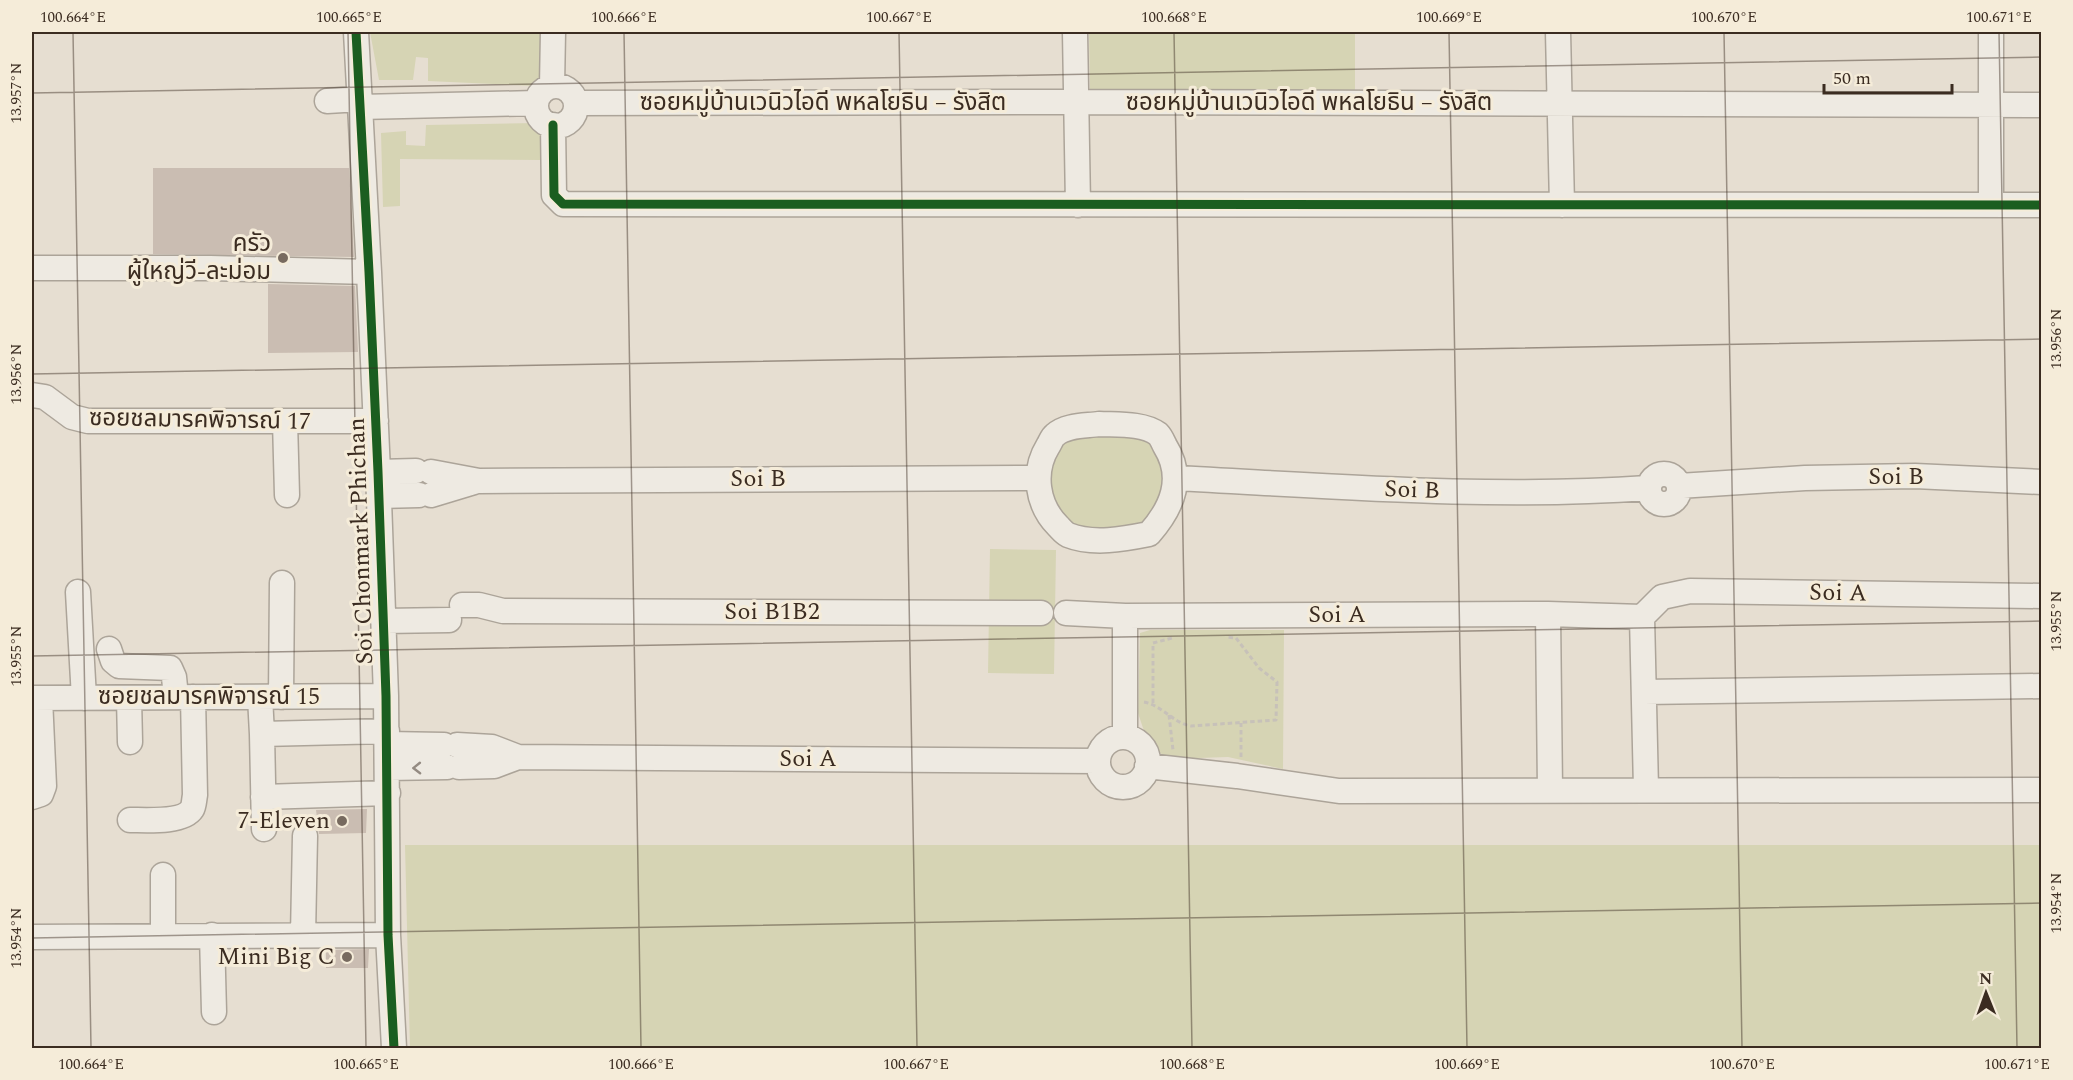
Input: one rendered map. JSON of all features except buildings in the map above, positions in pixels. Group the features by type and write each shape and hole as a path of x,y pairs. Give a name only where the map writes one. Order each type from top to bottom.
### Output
{"street":[{"name":"Soi Chonmark Phichan","path":"356,32 379,496 387,738 388,935 394,1048"},
{"path":"552,86 553,32"},
{"path":"1075,32 1078,205"},
{"path":"1558,32 1562,205"},
{"path":"1991,32 1991,206"},
{"path":"552,86 565,88 576,103 573,116 563,124 553,125 539,116 536,104 541,92 552,86"},
{"path":"327,101 536,104"},
{"name":"ซอยหมู่บ้านเวนิวไอดี พหลโยธิน – รังสิต","path":"576,103 2042,105"},
{"path":"553,125 554,195 563,204 2042,206"},
{"path":"32,268 210,268 369,272"},
{"name":"ซอยชลมารคพิจารณ์ 17","path":"32,395 45,397 72,417 88,421 376,421"},
{"path":"285,421 287,495"},
{"path":"1099,424 1143,428 1159,435 1171,455 1175,478 1172,499 1163,519 1149,534 1109,540 1089,540 1066,534 1051,519 1041,499 1038,478 1042,455 1054,435 1073,427 1099,424"},
{"name":"Soi B","path":"378,472 424,483"},
{"name":"Soi B","path":"1175,478 1420,491 1534,493 1648,488 1655,476 1665,473 1674,477 1679,486 1805,478 1915,476 2042,482"},
{"name":"Soi B","path":"379,496 424,483 479,481 1038,478"},
{"path":"264,830 262,734 271,697 282,583"},
{"name":"Soi A","path":"1066,613 1125,616 1548,614 1642,617 1662,597 1690,591 2042,596"},
{"path":"78,592 84,698"},
{"name":"Soi B1B2","path":"383,613 455,613 479,605 503,611 1041,613"},
{"path":"1548,614 1550,789"},
{"path":"1125,616 1125,737"},
{"path":"1642,617 1646,789"},
{"path":"109,649 113,661 118,666 170,668 184,698 195,795 193,808 186,815 175,819 130,820"},
{"path":"1644,692 2042,686"},
{"name":"ซอยชลมารคพิจารณ์ 15","path":"36,698 386,696"},
{"path":"32,798 41,794 44,786 36,698"},
{"path":"129,698 130,742"},
{"name":"Soi A","path":"262,734 387,738 452,756"},
{"path":"1125,737 1133,739 1145,750 1148,758 1144,774 1139,780 1124,787 1116,786 1102,776 1098,761 1099,753 1109,741 1125,737"},
{"name":"Soi A","path":"387,768 492,747 518,757 1098,761"},
{"path":"1147,766 1241,776 1339,791 2042,790"},
{"path":"263,797 388,793"},
{"path":"303,935 305,836"},
{"path":"163,936 164,875"},
{"path":"212,935 214,1012"},
{"path":"32,937 388,935"}],"path":[{"path":"1153,704 1153,644 1181,637"},
{"path":"1125,698 1153,704 1169,713 1180,725 1276,720 1277,682 1259,668 1236,638 1225,637"},
{"path":"1169,713 1175,769"},
{"path":"1241,723 1241,776"}],"shaded area":[{"path":"370,32 545,32 544,82 535,86 428,81 428,58 416,57 413,80 379,80"},
{"path":"1089,32 1355,32 1355,91 1090,92"},
{"path":"536,123 543,129 542,160 400,159 400,206 383,207 381,133 406,131 406,145 425,146 426,125"},
{"path":"1079,433 1149,437 1172,480 1151,522 1119,528 1080,527 1060,515 1051,504 1044,464 1059,437"},
{"path":"990,549 1056,550 1054,674 988,673"},
{"path":"1150,630 1284,630 1283,769 1228,757 1168,759 1154,748 1138,713 1140,633"},
{"path":"405,845 2041,845 2041,1048 410,1048"}],"cycle path":[{"path":"356,32 378,472 386,696 388,935 394,1048"},
{"path":"553,125 554,195 563,204 2042,205"}],"place":[{"name":"ครัว ผู้ใหญ่วี-ละม่อม","path":"283,258"},
{"name":"7-Eleven","path":"342,821"},
{"name":"Mini Big C","path":"347,957"}]}
